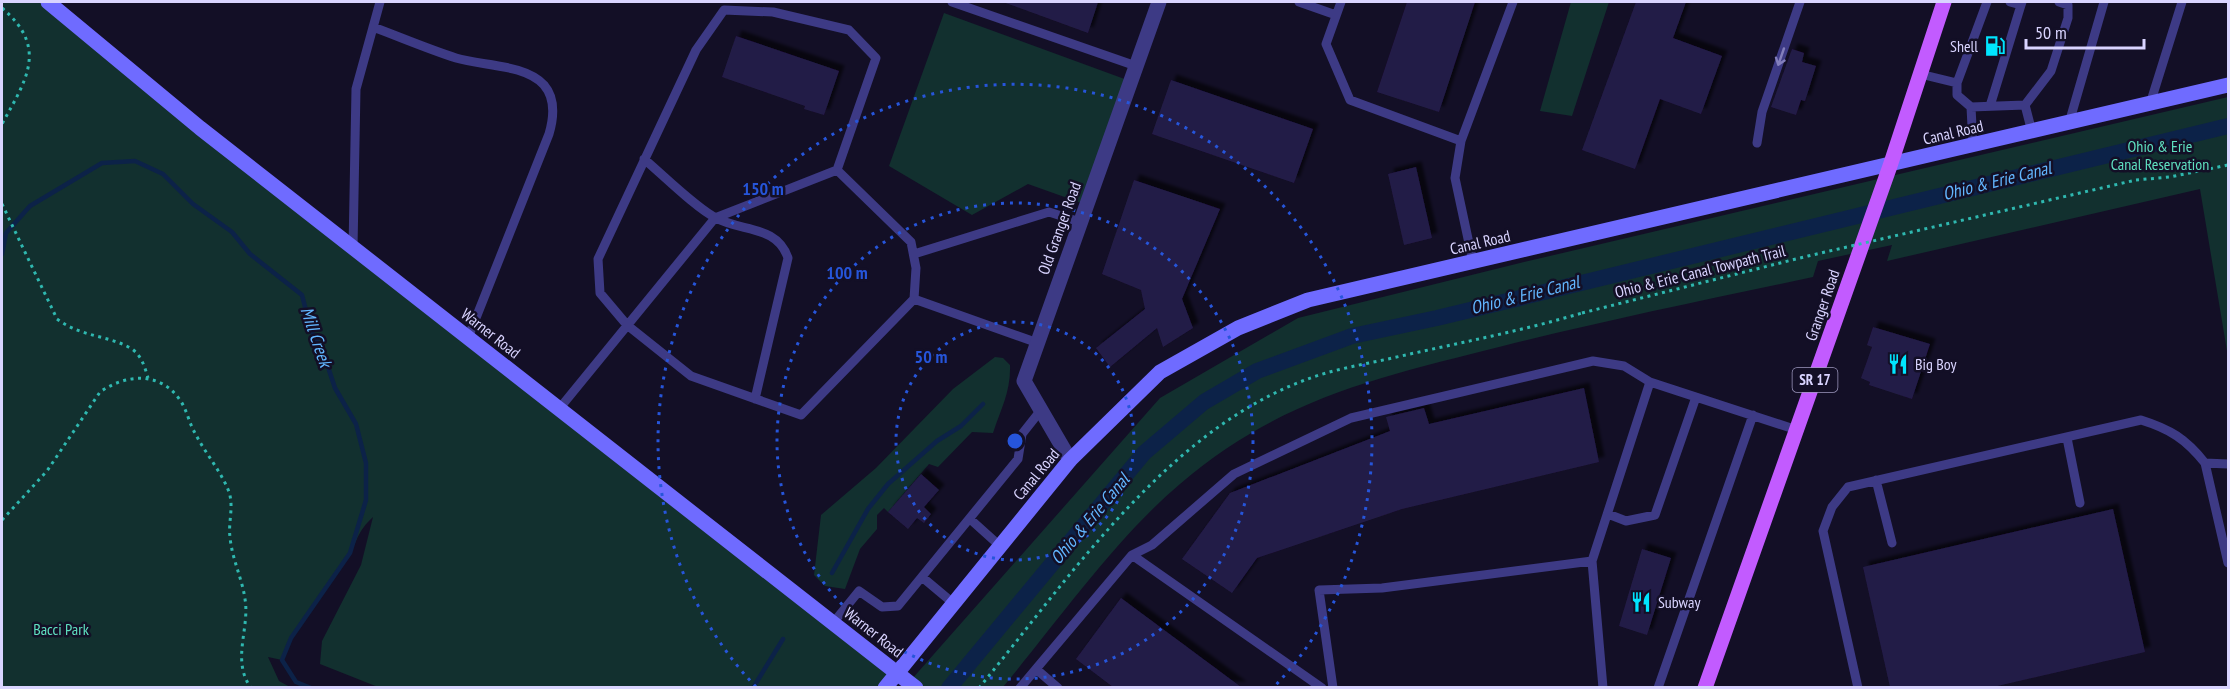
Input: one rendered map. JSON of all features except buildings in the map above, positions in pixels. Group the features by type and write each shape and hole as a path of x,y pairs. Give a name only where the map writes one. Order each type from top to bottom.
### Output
{"main road":[{"name":"Granger Road","path":"1705,687 1881,192 1944,2"}],"street":[{"name":"Warner Road","path":"48,2 200,128 907,681"},
{"name":"Old Granger Road","path":"1070,460 1024,381 1159,2"},
{"name":"Canal Road","path":"885,687 907,681 953,603 1070,460 1160,372 1238,328 1308,300 1890,166 2229,85"}],"lane":[{"path":"353,248 356,89 380,2"},
{"path":"952,2 1136,66"},
{"path":"1299,2 1336,15"},
{"path":"1341,2 1326,45 1350,100 1461,141"},
{"path":"1473,262 1455,178 1461,141 1513,2"},
{"path":"1757,143 1762,112 1800,2"},
{"path":"1987,2 1957,83 1957,95 1971,107 2025,105"},
{"path":"1990,106 2022,3 2010,2"},
{"path":"2025,105 2051,71 2068,18 2068,5 2059,2"},
{"path":"2069,123 2104,2"},
{"path":"2150,104 2182,2"},
{"path":"559,409 627,325 715,218 837,170 876,58 849,30 773,12 724,10 696,50 598,259 600,294 627,325 691,376 801,415 914,299 916,268 911,242 837,170"},
{"path":"373,27 457,58 529,74 544,85 552,100 554,116 549,134 468,338"},
{"path":"1920,74 1957,83"},
{"path":"2025,105 2032,132"},
{"path":"1971,107 1973,146"},
{"path":"644,159 715,218 774,236 784,248 788,258 755,399"},
{"path":"914,254 1049,212 1080,222"},
{"path":"914,299 1038,343"},
{"path":"1020,687 1132,555 1152,544 1234,474 1351,418 1593,361 1624,366 1650,382 1797,430"},
{"path":"1603,687 1592,561 1650,382"},
{"path":"1608,514 1626,521 1655,515 1696,397"},
{"path":"833,623 859,591 882,608 890,609 898,606 1018,459 1022,434 1041,410"},
{"path":"1658,687 1753,415"},
{"path":"1858,687 1823,531 1832,507 1848,487 2141,420 2167,428 2188,441 2205,463 2229,563"},
{"path":"2067,438 2079,503"},
{"path":"2205,463 2229,464"},
{"path":"1876,480 1892,543"},
{"path":"970,519 1000,546"},
{"path":"1132,555 1322,687"},
{"path":"1333,687 1318,590 1382,588 1592,561"},
{"path":"922,577 953,603"},
{"path":"1036,669 1058,687"}],"path":[{"path":"2,8 23,30 28,46 27,77 2,124"},
{"name":"Ohio & Erie Canal Towpath Trail","path":"979,687 1115,524 1170,463 1227,420 1280,390 1333,372 1808,256 2136,180 2170,177 2229,165"},
{"path":"2,204 57,319 72,330 132,349 141,358 148,378"},
{"path":"2,520 47,471 100,392 112,383 132,378 148,378 160,382 181,400 195,433 230,494 229,534 245,599 246,617 240,655 251,687"}],"green space":[{"name":"Bacci Park","path":"2,2 48,2 897,673 885,688 378,687 320,664 322,641 361,565 373,517 361,531 349,555 304,619 282,660 268,657 279,681 290,687 2,687"},
{"path":"1571,2 1609,2 1572,116 1540,111"},
{"path":"944,13 1130,81 1087,205 1028,184 972,215 889,166"},
{"name":"Ohio & Erie Canal Reservation","path":"2228,97 2228,357 2200,189 1887,261 1892,245 1818,261 1813,277 1542,336 1458,357 1333,394 1294,411 1255,431 1218,455 1156,506 1088,581 1003,687 904,688 1160,398 1298,318 1520,263"},
{"path":"995,357 1003,358 1010,365 1010,374 1005,400 993,433 972,432 938,467 929,464 888,512 884,508 877,515 877,529 860,549 845,589 825,586 814,575 821,515 876,468 953,389"}],"waterway":[{"name":"Ohio & Erie Canal","path":"949,688 1144,453 1204,402 1257,371 1352,336 1437,318 2228,126"},
{"name":"Mill Creek","path":"2,254 6,233 30,206 102,163 135,161 163,174 193,204 232,232 250,254 302,295 311,330 324,355 335,388 356,424 366,463 366,500 350,553 291,638 282,660 296,682 311,688"},
{"path":"832,573 868,509 888,484 937,441 961,426 983,404"},
{"path":"753,688 783,639"}],"place":[{"name":"Shell","path":"1995,46"},
{"name":"Big Boy","path":"1898,364"},
{"name":"Subway","path":"1641,602"}]}
